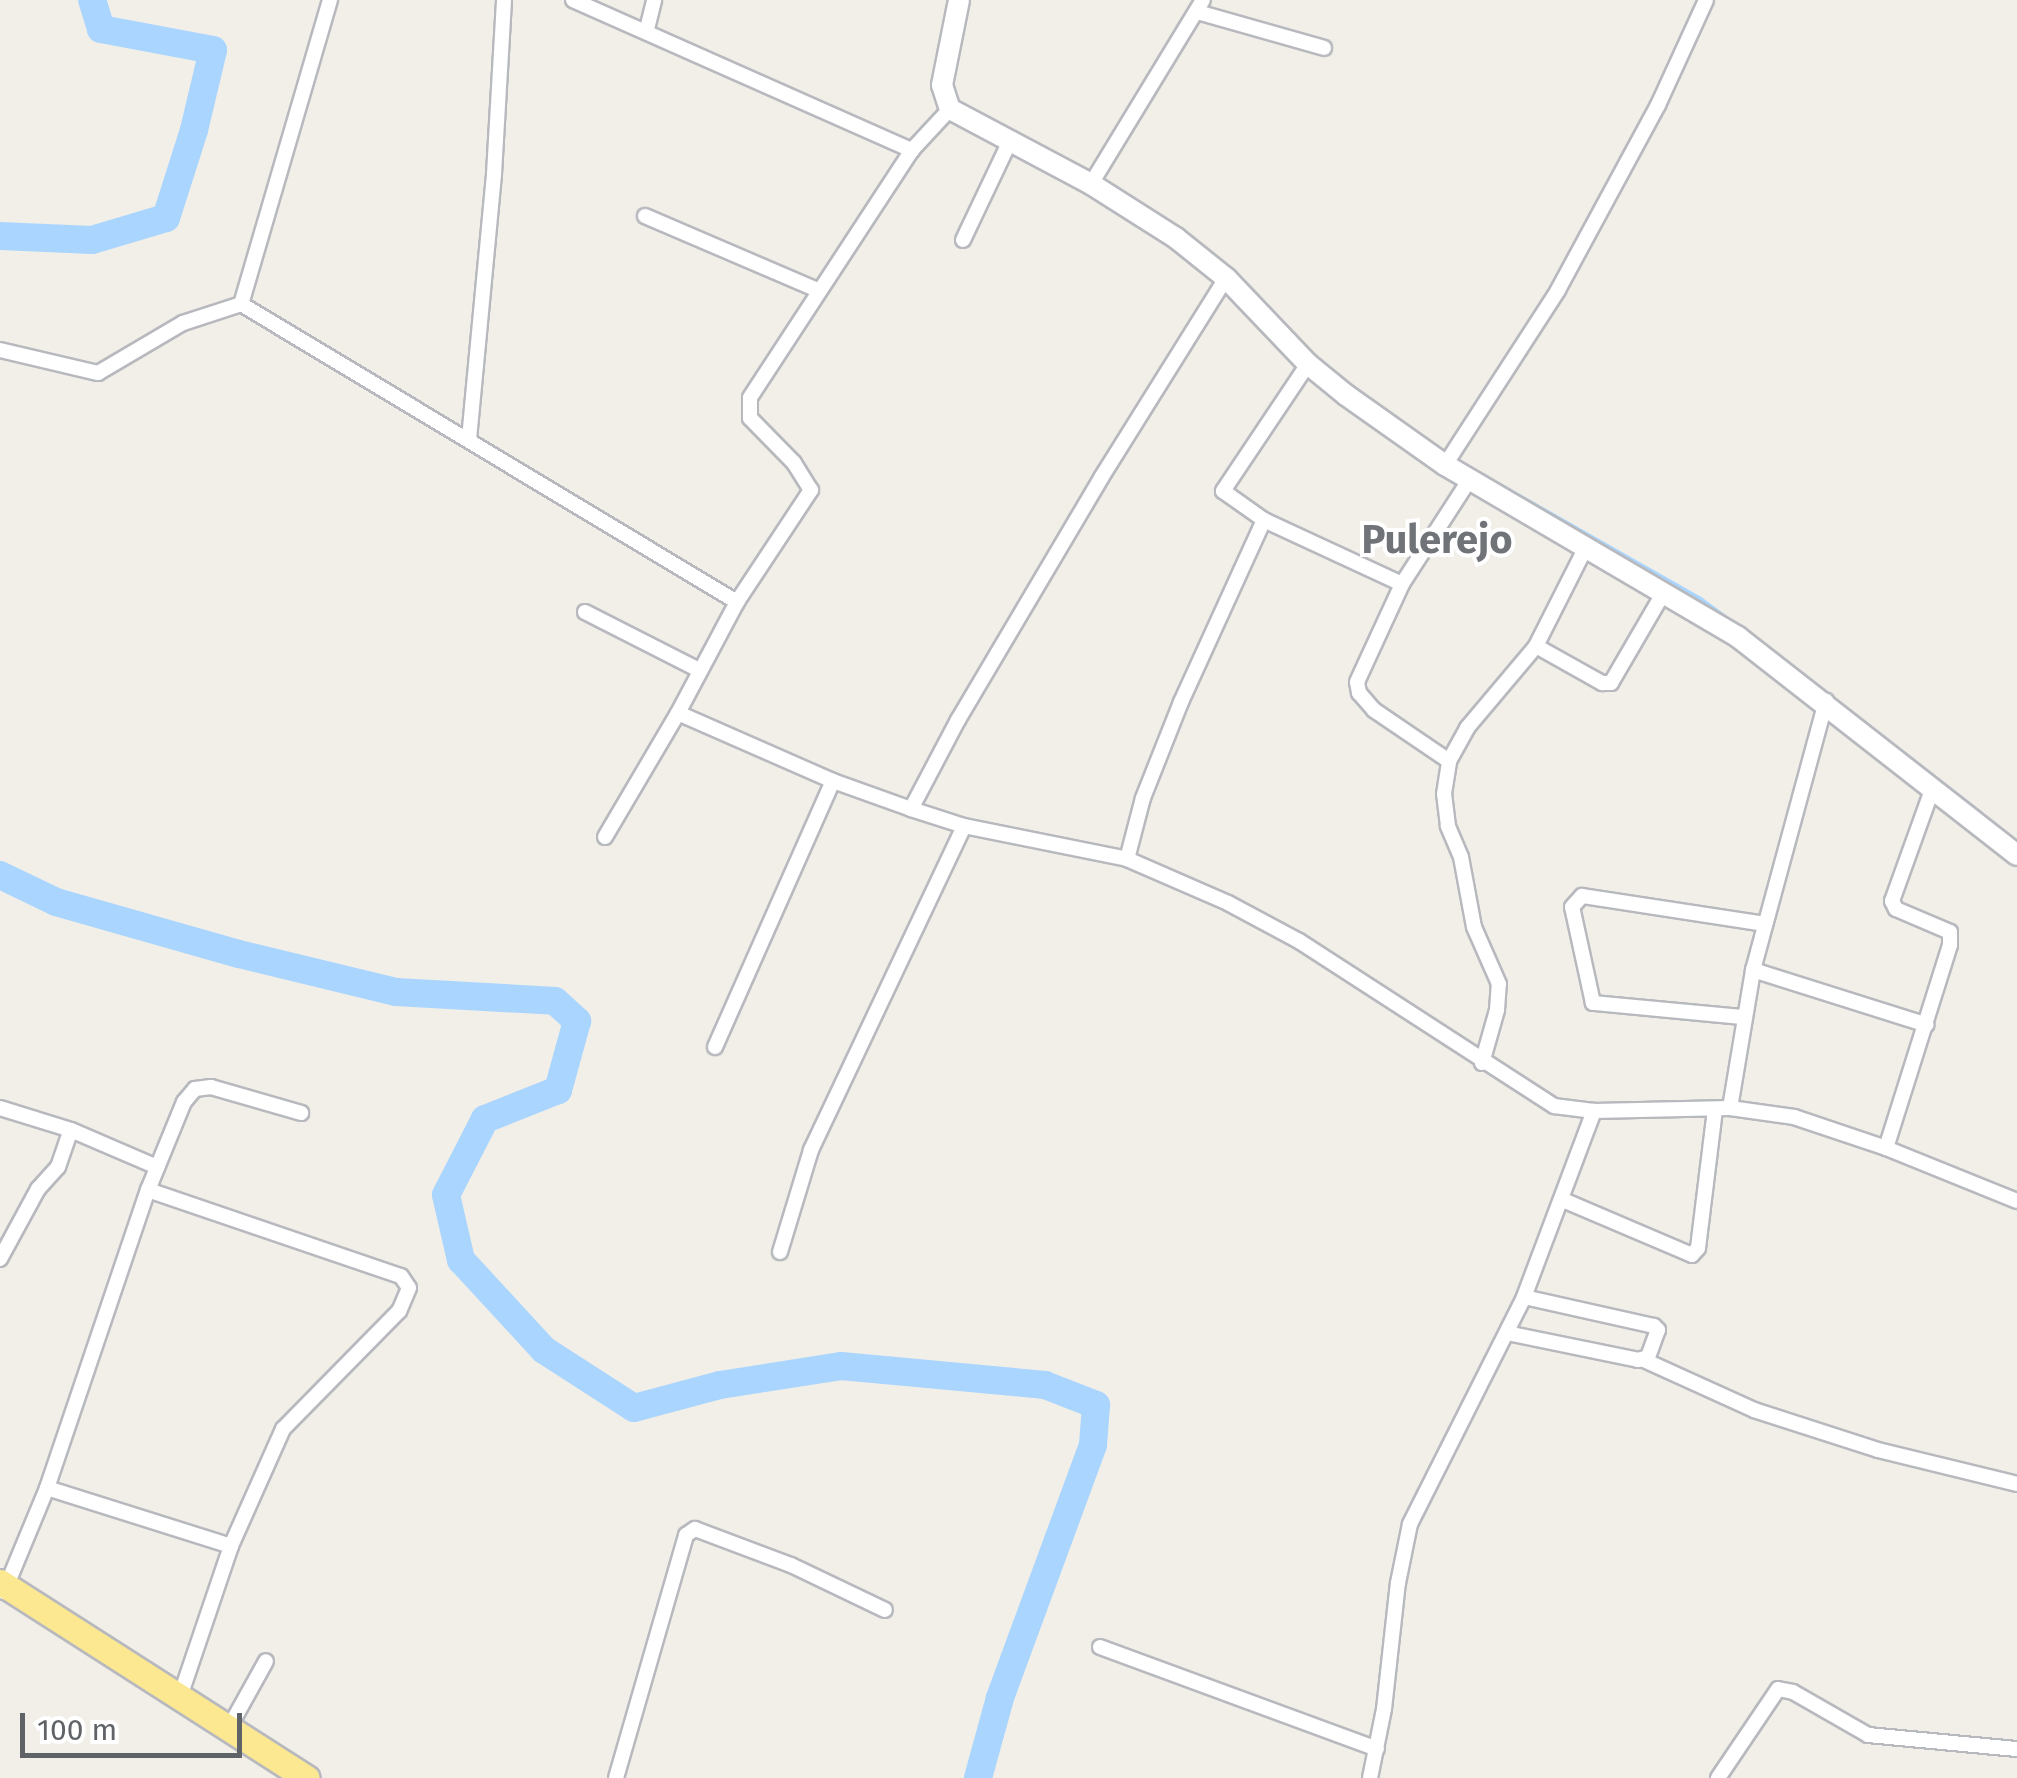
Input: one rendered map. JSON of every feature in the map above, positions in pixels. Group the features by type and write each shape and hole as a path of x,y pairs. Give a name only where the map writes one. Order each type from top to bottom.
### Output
{"highway":[{"path":"2,1588 230,1726 307,1778"}],"main road":[{"path":"959,0 942,85 950,109 1091,184 1176,238 1226,278 1308,364 1445,466 1738,637 1826,702 2017,856"}],"street":[{"path":"241,304 330,0"},
{"path":"468,439 494,174 504,0"},
{"path":"574,0 647,29 912,150"},
{"path":"647,29 654,0"},
{"path":"1445,466 1558,290 1658,105 1706,0"},
{"path":"1091,184 1201,3 1324,48"},
{"path":"606,838 738,602 811,490 794,462 750,418 750,398 912,150 950,109"},
{"path":"962,240 1009,143"},
{"path":"645,216 818,290"},
{"path":"911,809 1101,478 1226,278"},
{"path":"0,350 98,373 183,323 241,304 738,602"},
{"path":"1308,364 1222,485 1223,491 1264,520 1402,584"},
{"path":"1449,761 1374,710 1359,693 1356,682 1402,584 1470,479"},
{"path":"1127,860 1143,798 1181,702 1264,520"},
{"path":"1482,1063 1497,1010 1499,984 1474,928 1461,857 1448,826 1444,794 1449,761 1468,728 1536,646 1585,549"},
{"path":"1536,646 1602,683 1611,683 1664,592"},
{"path":"585,612 700,670"},
{"path":"1563,1200 1692,1255 1698,1248 1742,1016 1826,702"},
{"path":"678,712 832,781 911,809 964,826 1127,860 1228,903 1299,941 1482,1063 1554,1106 1594,1111 1723,1109 1794,1116 2017,1201"},
{"path":"716,1047 832,781"},
{"path":"1886,1148 1950,945 1950,932 1896,909 1892,902 1933,788"},
{"path":"780,1252 811,1150 964,826"},
{"path":"1742,1016 1593,1004 1572,907 1582,896 1765,924"},
{"path":"1753,970 1926,1025"},
{"path":"2,1588 47,1488 148,1190 184,1102 195,1089 211,1087 301,1114"},
{"path":"0,1108 71,1130 157,1167"},
{"path":"1370,1778 1410,1524 1524,1297 1594,1111"},
{"path":"0,1259 38,1189 58,1168 71,1130"},
{"path":"148,1190 401,1276 410,1288 399,1311 282,1429 231,1546 180,1697"},
{"path":"1524,1297 1654,1326 1658,1330 1644,1360"},
{"path":"1507,1332 1644,1360 1754,1410 1878,1450 2017,1484"},
{"path":"47,1488 231,1546"},
{"path":"616,1778 686,1535 695,1528 791,1565 885,1610"},
{"path":"1100,1647 1377,1749"},
{"path":"230,1726 266,1661"},
{"path":"1718,1778 1778,1688 1793,1692 1868,1736 2017,1748"}],"waterway":[{"path":"0,236 92,240 166,218 194,130 213,50 101,29 92,0"},
{"path":"1466,466 1700,599 1734,624"},
{"path":"1768,648 1980,813"},
{"path":"0,875 56,902 239,954 396,992 555,1001 577,1021 558,1090 485,1119 446,1195 461,1260 544,1350 634,1408 720,1385 841,1366 1045,1385 1096,1405 1093,1445 1000,1698 978,1778"}],"district":[{"name":"Pulerejo","path":"1437,540"}]}
